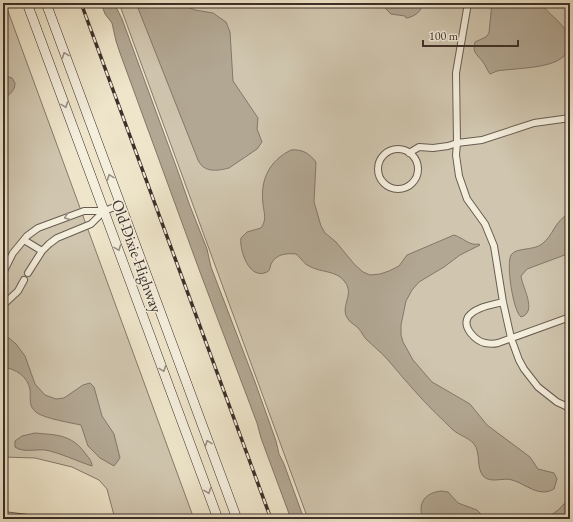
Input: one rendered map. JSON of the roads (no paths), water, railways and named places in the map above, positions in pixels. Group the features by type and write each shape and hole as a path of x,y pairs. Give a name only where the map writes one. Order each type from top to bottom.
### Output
{"main road":[{"name":"Old Dixie Highway","path":"27,3 218,519"},
{"name":"Old Dixie Highway","path":"46,3 237,519"}],"street":[{"path":"468,3 456,73 456,155 462,188 467,199 485,224 492,239 497,259 502,302 511,338 520,360 532,380 549,397 560,405 570,408"},
{"path":"409,153 419,147 432,148 482,140 534,122 570,118"},
{"path":"394,149 409,153 414,158 417,166 417,173 414,180 408,186 401,188 393,188 386,185 378,172 378,164 382,157 387,152 394,149"},
{"path":"3,273 13,253 24,240 38,228 84,211 104,211 120,205"},
{"path":"28,273 42,251 49,244 57,238 91,224 104,211"},
{"path":"24,240 42,251"},
{"path":"3,305 18,291 24,280"},
{"path":"502,302 488,306 468,317 467,326 474,336 485,343 494,344 570,317"},
{"path":"3,515 36,519"}],"railway":[{"path":"81,3 271,519"}]}
